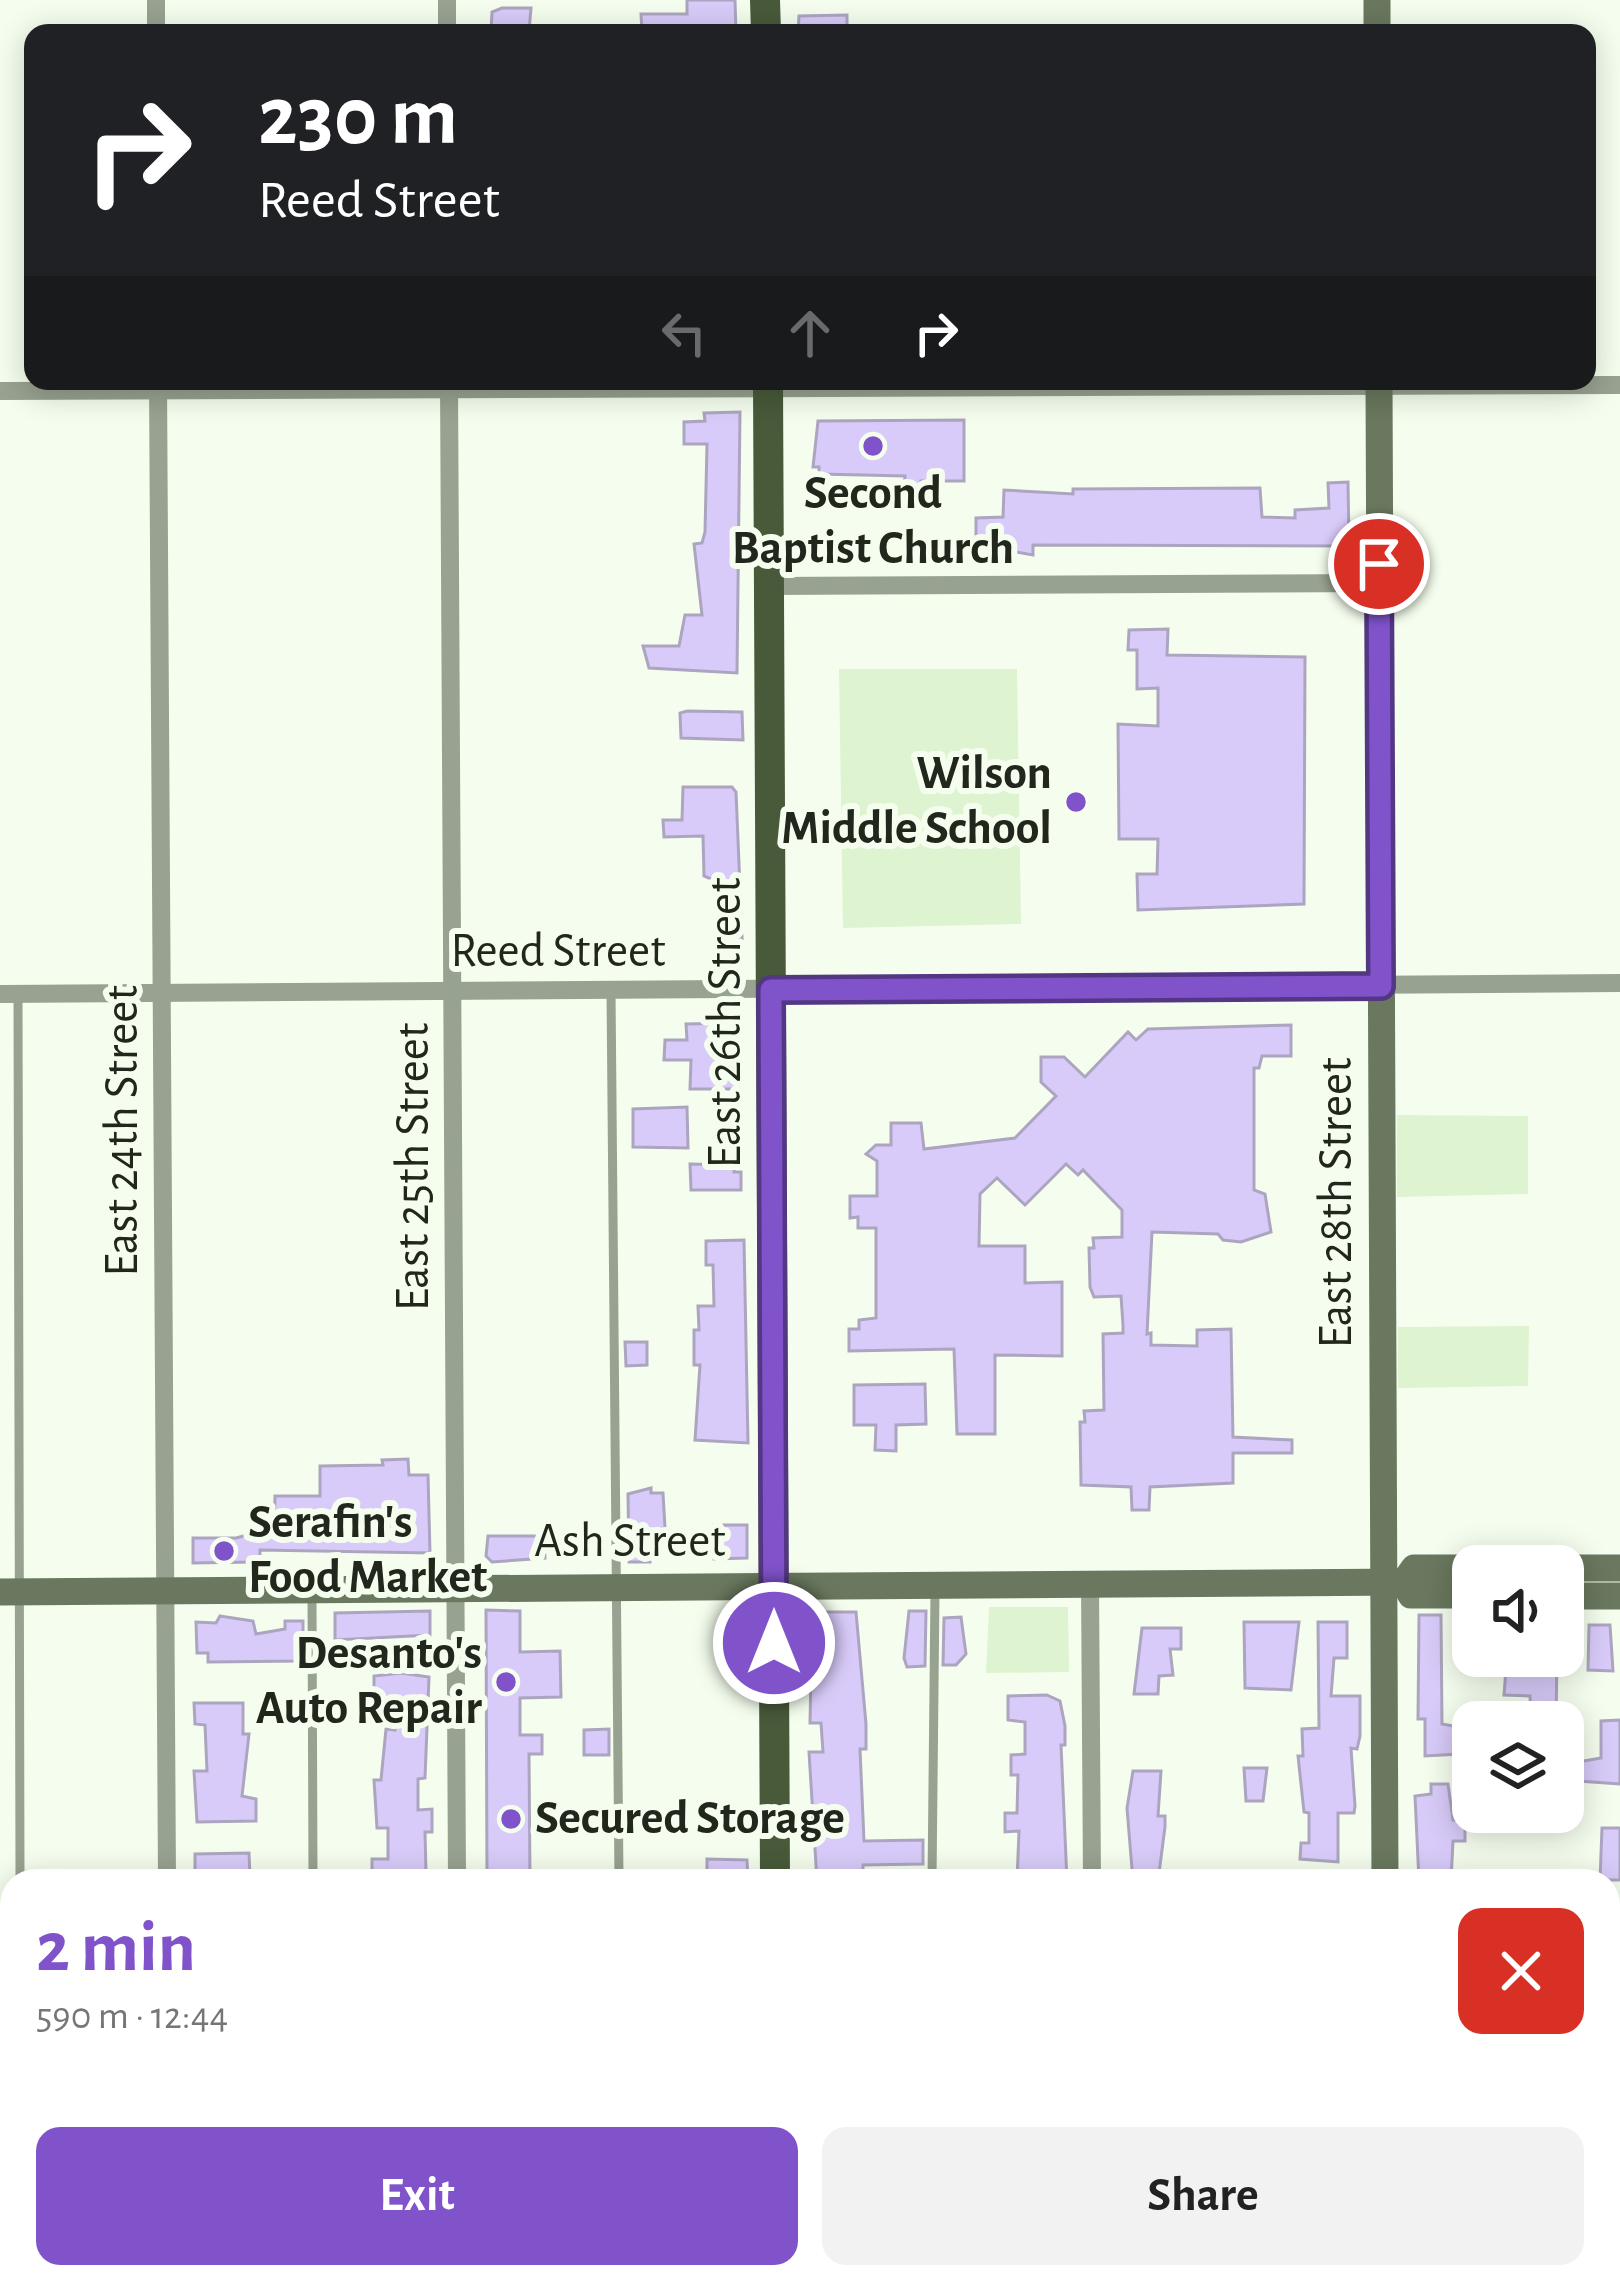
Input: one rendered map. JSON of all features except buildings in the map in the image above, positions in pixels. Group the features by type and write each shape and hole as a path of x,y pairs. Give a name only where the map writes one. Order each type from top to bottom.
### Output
{"main road":[{"name":"East 26th Street","path":"768,390 776,1869"}],"street":[{"path":"0,391 32,390"},
{"name":"East 24th Street","path":"158,390 167,1869"},
{"name":"East 25th Street","path":"449,390 457,1869"},
{"name":"East 28th Street","path":"1379,390 1381,986 1394,1582 1385,1869"},
{"path":"769,586 1379,583"},
{"name":"Reed Street","path":"9,994 1620,983"},
{"name":"Ash Street","path":"9,1592 1394,1582 1414,1568 1452,1568"},
{"path":"1584,1568 1620,1568"},
{"name":"Ash Street","path":"1394,1582 1411,1595 1452,1595"},
{"path":"1090,1584 1092,1869"},
{"path":"1584,1596 1620,1596"}],"lane":[{"path":"611,991 619,1869"},
{"path":"9,994 9,1592 20,1869"},
{"path":"932,1869 935,1585"},
{"path":"312,1589 313,1869"}],"green space":[{"path":"839,669 1017,669 1021,924 843,928"},
{"path":"1397,1115 1528,1116 1528,1194 1397,1197"},
{"path":"1529,1326 1528,1386 1398,1388 1398,1327"},
{"path":"989,1607 1068,1607 1069,1672 986,1673"}],"place":[{"name":"Second Baptist Church","path":"873,446"},
{"name":"Wilson Middle School","path":"1076,802"},
{"name":"Serafin's Food Market","path":"224,1551"},
{"name":"Desanto's Auto Repair","path":"506,1682"},
{"name":"Secured Storage","path":"511,1819"}],"route":[{"path":"774,1643 771,990 1381,986 1379,564"}]}
